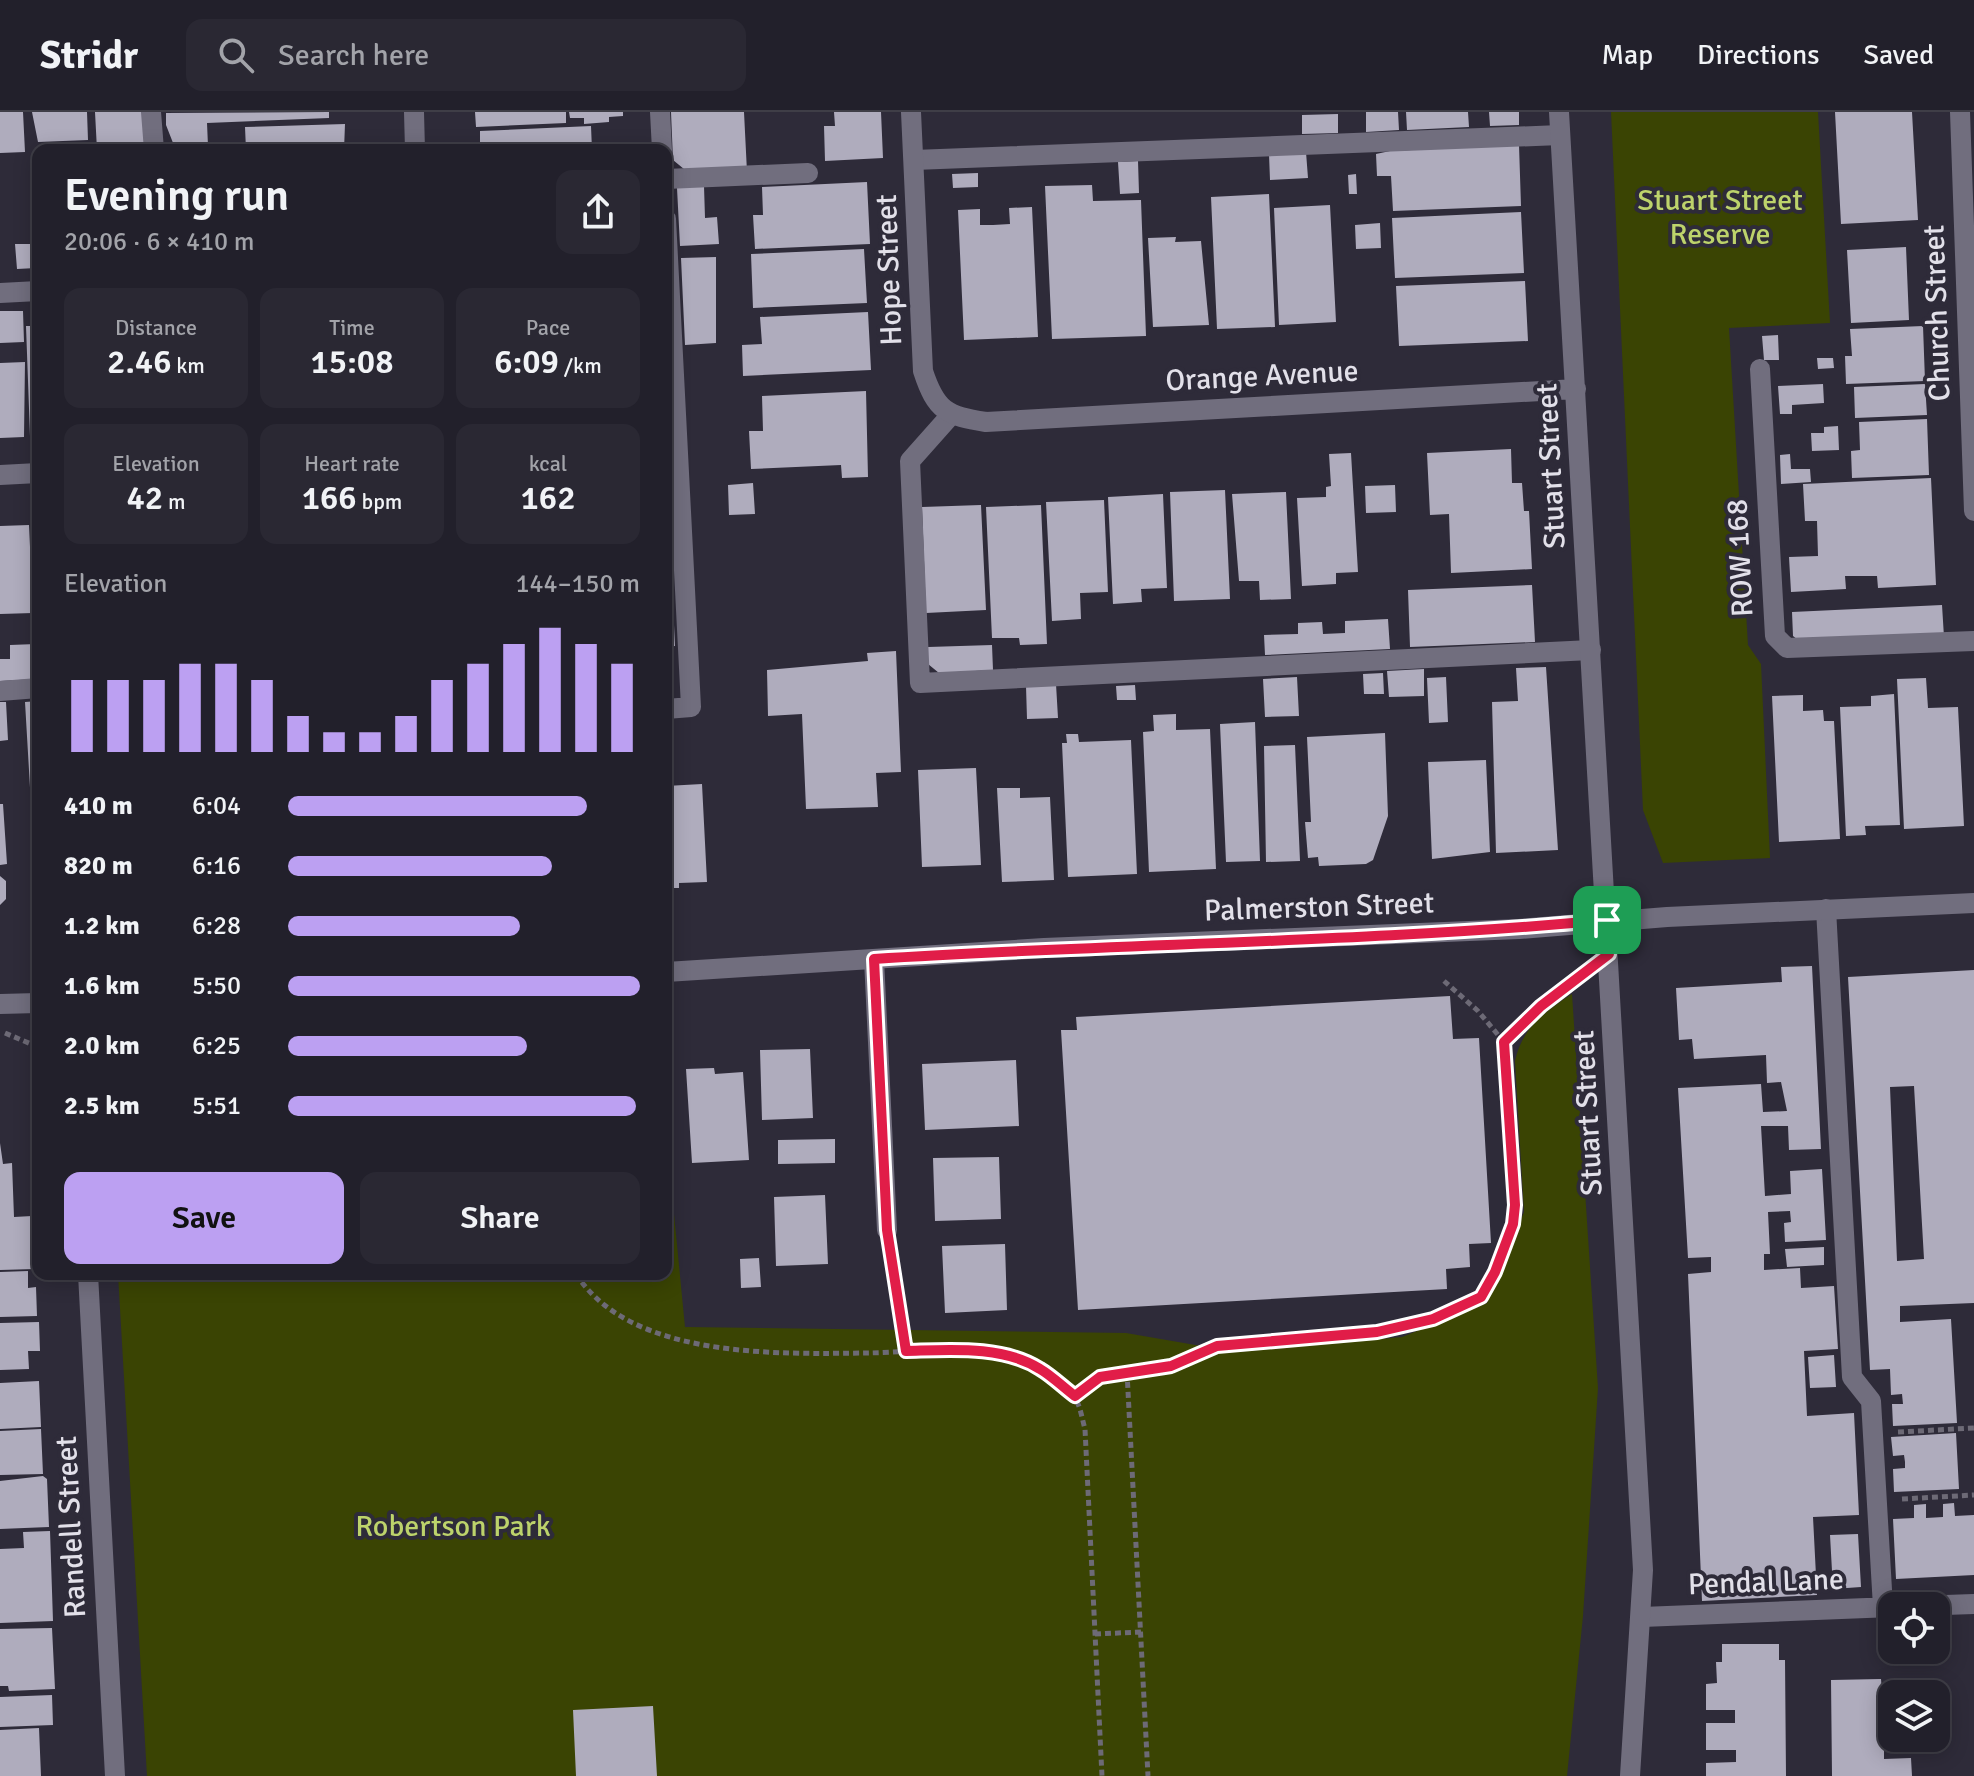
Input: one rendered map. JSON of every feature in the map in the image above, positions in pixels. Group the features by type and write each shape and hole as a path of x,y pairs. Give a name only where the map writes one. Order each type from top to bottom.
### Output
{"street":[{"path":"151,112 154,144"},
{"path":"414,112 415,144"},
{"path":"660,112 662,144"},
{"name":"Hope Street","path":"911,112 923,371 931,394 950,416"},
{"name":"Stuart Street","path":"1559,112 1643,1570 1630,1776"},
{"name":"Church Street","path":"1960,112 1974,511"},
{"path":"914,160 1560,135"},
{"path":"672,179 808,173"},
{"path":"0,293 32,291"},
{"path":"672,336 691,707 672,709"},
{"name":"ROW 168","path":"1760,369 1775,636 1787,648 1974,641"},
{"name":"Orange Avenue","path":"950,416 986,422 1576,389"},
{"path":"950,416 910,461 920,683 1591,650"},
{"path":"0,475 32,473"},
{"path":"0,691 32,688"},
{"name":"Palmerston Street","path":"672,972 1044,948 1519,929 1607,920 1974,903"},
{"path":"1826,909 1852,1377 1871,1401 1886,1592"},
{"path":"874,959 887,1230"},
{"path":"0,1004 32,1003"},
{"name":"Randell Street","path":"88,1280 115,1776"},
{"path":"1950,1605 1974,1604"},
{"name":"Pendal Lane","path":"1642,1617 1878,1607"}],"path":[{"path":"1504,1042 1541,1006 1609,954"},
{"path":"1075,1396 1100,1377 1171,1366 1217,1346 1377,1332 1433,1319 1481,1297 1495,1272 1513,1224 1515,1205 1504,1042 1478,1011 1444,981"},
{"path":"0,1031 32,1044"},
{"path":"887,1230 906,1351"},
{"path":"582,1280 621,1320 695,1345 851,1352 955,1349 998,1354 1038,1367 1075,1396 1085,1429 1102,1776"},
{"path":"1127,1372 1148,1776"},
{"path":"1873,1433 1974,1428"},
{"path":"1877,1500 1974,1495"},
{"path":"1095,1634 1141,1632"}],"green space":[{"name":"Stuart Street Reserve","path":"1611,112 1818,112 1830,323 1729,328 1748,645 1761,664 1770,858 1663,863 1643,810"},
{"name":"Robertson Park","path":"1572,994 1598,1388 1583,1616 1567,1776 147,1776 118,1280 672,1280 672,1194 685,1327 1126,1333 1236,1352 1402,1337 1487,1303 1524,1212 1515,1061 1529,1030 1552,1007"}],"building":[{"path":"0,112 23,112 25,152 0,153"},
{"path":"32,112 87,112 88,140 38,142"},
{"path":"95,112 148,112 147,144 97,144"},
{"path":"329,112 329,118 207,123 208,144 173,144 166,125 166,113"},
{"path":"475,112 566,112 566,123 476,127"},
{"path":"569,112 623,112 623,116 609,117 609,122 584,124 584,118 570,118"},
{"path":"671,112 744,112 747,172 690,174 673,160"},
{"path":"834,112 881,112 883,158 825,161 824,126 835,126"},
{"path":"1366,112 1398,112 1399,130 1366,132"},
{"path":"1406,112 1468,112 1469,127 1407,130"},
{"path":"1489,112 1519,112 1519,125 1490,126"},
{"path":"1835,112 1912,112 1918,220 1841,224"},
{"path":"1338,114 1338,133 1302,134 1302,115"},
{"path":"345,124 344,144 246,144 245,127"},
{"path":"591,126 592,144 480,144 480,131"},
{"path":"1519,145 1521,206 1393,211 1391,176 1377,176 1376,154"},
{"path":"1306,152 1308,178 1270,180 1269,154"},
{"path":"1138,161 1139,193 1120,194 1118,162"},
{"path":"978,173 978,187 953,188 952,174"},
{"path":"1356,174 1357,194 1349,194 1348,175"},
{"path":"867,182 870,244 755,249 753,215 763,215 762,187"},
{"path":"1092,185 1093,201 1141,200 1146,336 1052,339 1045,186"},
{"path":"704,186 705,218 717,217 719,244 680,246 677,188"},
{"path":"1269,194 1275,327 1217,329 1211,197"},
{"path":"1330,205 1336,322 1279,325 1274,208"},
{"path":"1032,207 1038,337 964,340 958,210 980,209 980,225 993,225 1010,224 1009,208"},
{"path":"1521,212 1524,273 1395,278 1392,218"},
{"path":"1380,223 1381,248 1356,249 1355,225"},
{"path":"1176,237 1175,242 1201,241 1209,325 1153,327 1148,238"},
{"path":"15,244 32,244 32,268 17,269"},
{"path":"1906,247 1909,320 1851,323 1847,250"},
{"path":"864,249 867,303 753,308 751,254"},
{"path":"716,257 716,343 685,345 681,258"},
{"path":"1525,281 1528,341 1399,346 1396,286"},
{"path":"0,311 23,311 24,342 0,343"},
{"path":"868,312 871,370 743,376 742,345 762,344 760,317"},
{"path":"26,326 32,326 30,436"},
{"path":"1923,326 1925,381 1846,384 1845,356 1852,356 1850,329"},
{"path":"1778,335 1779,360 1764,360 1762,336"},
{"path":"1817,358 1833,358 1834,368 1818,369"},
{"path":"25,362 24,437 0,438 0,363"},
{"path":"1823,384 1824,403 1792,405 1792,414 1780,414 1778,386"},
{"path":"1925,384 1927,415 1855,418 1854,387"},
{"path":"866,391 868,477 842,478 841,465 751,469 749,431 763,431 762,396"},
{"path":"1927,419 1929,475 1852,478 1851,451 1860,450 1859,422"},
{"path":"1838,426 1839,450 1812,451 1811,433 1824,433 1824,427"},
{"path":"1511,449 1512,483 1522,483 1524,511 1529,511 1532,569 1451,573 1449,514 1430,515 1427,453"},
{"path":"1351,453 1358,572 1336,573 1336,584 1302,586 1297,498 1326,497 1326,487 1331,486 1329,454"},
{"path":"1790,454 1791,469 1810,469 1811,482 1781,484 1780,455"},
{"path":"1931,478 1936,585 1878,588 1877,576 1845,576 1846,589 1791,592 1789,557 1818,556 1817,521 1805,521 1803,484"},
{"path":"753,483 755,514 729,515 728,485"},
{"path":"1395,485 1396,512 1366,513 1365,486"},
{"path":"1225,490 1230,599 1174,601 1170,492"},
{"path":"1286,492 1291,599 1260,600 1259,581 1239,581 1232,494"},
{"path":"672,493 674,493 677,545 672,545"},
{"path":"1163,494 1167,588 1141,589 1142,602 1113,604 1108,497"},
{"path":"1104,500 1108,592 1080,593 1081,619 1052,621 1046,502"},
{"path":"981,505 986,610 926,613 922,507"},
{"path":"1041,505 1047,644 1020,645 1019,638 992,638 986,507"},
{"path":"29,525 32,613 0,614 0,526"},
{"path":"1532,585 1535,642 1410,647 1408,590"},
{"path":"1942,605 1944,637 1803,644 1793,636 1792,612"},
{"path":"1388,619 1390,649 1265,655 1264,635 1298,634 1298,623 1322,622 1323,634 1345,633 1345,621"},
{"path":"672,625 674,625 675,646 672,646"},
{"path":"32,644 32,679 0,681 0,659 10,659 10,645"},
{"path":"992,645 993,670 939,673 928,664 928,647"},
{"path":"896,651 901,772 876,773 878,807 806,809 802,714 768,716 767,670 868,661 867,653"},
{"path":"1546,667 1558,850 1496,853 1492,702 1518,701 1516,668"},
{"path":"1424,669 1424,696 1389,697 1387,671"},
{"path":"1383,673 1384,694 1364,694 1363,674"},
{"path":"1297,677 1299,716 1265,717 1263,679"},
{"path":"1446,677 1448,722 1429,723 1427,678"},
{"path":"1926,678 1928,708 1958,707 1964,826 1904,829 1897,679"},
{"path":"1056,684 1058,718 1027,719 1026,686"},
{"path":"1135,685 1136,700 1117,700 1116,686"},
{"path":"1894,694 1900,825 1865,826 1866,835 1846,836 1840,707 1871,706 1871,696"},
{"path":"1803,695 1803,711 1823,710 1824,721 1834,721 1840,839 1779,842 1772,696"},
{"path":"32,701 32,822 25,702"},
{"path":"0,702 6,702 8,740 0,741"},
{"path":"1176,714 1176,730 1210,729 1216,869 1149,872 1143,732 1154,731 1153,715"},
{"path":"1255,722 1260,861 1226,862 1220,724"},
{"path":"1385,733 1388,816 1373,860 1366,864 1319,866 1318,857 1308,858 1305,822 1311,822 1307,737"},
{"path":"1066,734 1078,734 1079,742 1131,740 1137,874 1068,877 1062,743 1067,743"},
{"path":"1295,745 1300,861 1266,862 1264,746"},
{"path":"1486,760 1490,852 1432,859 1428,762"},
{"path":"976,768 981,865 922,867 918,770"},
{"path":"702,784 707,882 679,883 679,888 672,888 672,786"},
{"path":"997,788 1020,788 1020,798 1050,797 1054,880 1002,882"},
{"path":"0,804 3,804 7,864 0,865"},
{"path":"0,876 6,881 6,899 0,905"},
{"path":"1812,966 1821,1149 1789,1150 1788,1126 1761,1126 1765,1196 1791,1194 1790,1171 1822,1169 1826,1240 1785,1242 1784,1223 1791,1222 1790,1211 1768,1212 1770,1254 1764,1254 1764,1270 1800,1268 1801,1288 1834,1286 1838,1349 1804,1351 1807,1416 1854,1413 1859,1515 1813,1517 1817,1595 1702,1601 1688,1274 1711,1272 1711,1257 1688,1258 1678,1088 1761,1084 1763,1112 1787,1111 1781,1082 1767,1083 1766,1055 1694,1059 1692,1039 1679,1040 1676,988 1782,982 1781,967"},
{"path":"1974,970 1974,1303 1900,1306 1900,1322 1951,1319 1957,1423 1893,1426 1892,1404 1903,1404 1902,1394 1891,1395 1890,1369 1870,1370 1848,977","holes":["1914,1086 1924,1259 1897,1261 1890,1087"]},
{"path":"1450,996 1453,1039 1479,1038 1491,1243 1469,1244 1470,1267 1446,1269 1447,1289 1078,1310 1061,1030 1077,1030 1076,1017"},
{"path":"810,1049 813,1118 762,1120 760,1050"},
{"path":"1016,1060 1019,1126 925,1130 922,1064"},
{"path":"714,1068 715,1074 743,1072 749,1160 692,1163 686,1069"},
{"path":"835,1139 835,1163 778,1164 778,1140"},
{"path":"0,1143 3,1164 12,1163 14,1217 32,1216 32,1269 0,1270"},
{"path":"999,1157 1001,1219 935,1221 933,1158"},
{"path":"825,1195 828,1264 776,1266 774,1197"},
{"path":"1005,1244 1007,1310 945,1313 942,1246"},
{"path":"1824,1247 1824,1265 1787,1267 1785,1249"},
{"path":"759,1258 761,1287 741,1288 740,1259"},
{"path":"28,1271 28,1288 36,1287 37,1316 0,1317 0,1272"},
{"path":"39,1322 40,1351 28,1351 29,1369 0,1370 0,1323"},
{"path":"1834,1355 1836,1387 1810,1388 1808,1357"},
{"path":"39,1381 41,1427 0,1429 0,1383"},
{"path":"41,1429 43,1474 0,1475 0,1431"},
{"path":"1956,1433 1959,1489 1894,1492 1893,1469 1905,1468 1905,1462 1904,1455 1893,1456 1891,1437"},
{"path":"43,1476 47,1479 49,1527 0,1529 0,1481"},
{"path":"1954,1503 1955,1516 1974,1515 1974,1575 1896,1579 1893,1519 1914,1518 1914,1505 1926,1504 1926,1518 1943,1517 1943,1504"},
{"path":"50,1531 53,1621 0,1623 0,1549 24,1548 23,1532"},
{"path":"1858,1534 1861,1587 1833,1589 1830,1535"},
{"path":"52,1628 55,1689 9,1691 8,1686 0,1686 0,1629"},
{"path":"1722,1644 1779,1644 1779,1660 1785,1660 1786,1776 1706,1776 1706,1763 1736,1762 1736,1750 1706,1750 1706,1723 1735,1723 1735,1710 1706,1710 1706,1684 1717,1683 1716,1662 1722,1662"},
{"path":"1881,1679 1878,1680 1878,1752 1884,1752 1884,1759 1911,1758 1912,1776 1832,1776 1831,1680"},
{"path":"52,1695 53,1725 0,1727 0,1697"},
{"path":"653,1706 657,1776 576,1776 573,1710"},
{"path":"39,1728 41,1776 0,1776 0,1730"}],"route":[{"path":"1607,920 1609,954 1541,1006 1504,1042 1515,1205 1513,1224 1495,1272 1481,1297 1433,1319 1377,1332 1217,1346 1171,1366 1100,1377 1075,1396 1038,1367 998,1354 955,1349 906,1351 893,1285 887,1230 874,959 1044,948 1519,929 1607,920"}]}
